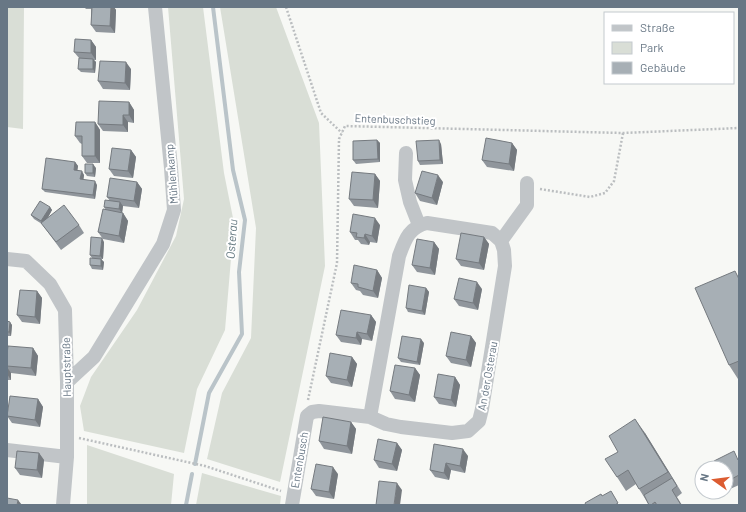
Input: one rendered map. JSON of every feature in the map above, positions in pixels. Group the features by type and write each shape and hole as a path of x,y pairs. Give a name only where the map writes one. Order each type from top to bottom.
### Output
{"street":[{"name":"Mühlenkamp","path":"67,382 94,357 163,244 174,210 155,7"},
{"path":"406,153 405,180 410,202 419,225"},
{"path":"370,417 400,256 405,241 411,231 419,225 427,224 492,233 501,241 527,205 527,183"},
{"name":"An der Osterau","path":"307,416 312,412 319,411 370,417 386,424 401,427 452,433 468,431 479,421 489,372 505,266 504,250 501,241"},
{"name":"Hauptstraße","path":"7,259 26,261 50,284 64,310 67,382 67,457 63,505"},
{"name":"Entenbusch","path":"293,500 307,416"},
{"path":"7,450 67,457"}],"path":[{"path":"286,7 321,113 342,133"},
{"name":"Entenbuschstieg","path":"307,416 307,408 337,263 339,139 345,126 623,133 739,128"},
{"path":"527,205 539,189 590,197 605,193 614,181 623,133"},
{"path":"78,432 78,438 205,466 293,500"}],"green space":[{"path":"7,7 24,7 23,129 7,127"},
{"path":"168,7 203,7 224,173 234,223 225,330 197,389 184,453 84,431 80,406 91,377 137,310 176,236 184,199"},
{"path":"220,7 276,7 319,123 325,266 280,482 207,459 222,393 251,338 256,228"},
{"path":"87,445 174,474 171,505 87,505"},
{"path":"202,473 281,496 280,505 196,505"}],"building":[{"path":"92,7 111,7 110,26 91,25"},
{"path":"75,39 91,40 91,53 74,52"},
{"path":"79,58 93,59 93,69 78,69"},
{"path":"100,61 126,62 125,83 98,81"},
{"path":"99,101 129,102 129,115 123,115 123,125 98,124"},
{"path":"76,122 95,122 95,156 82,156 82,136 75,136"},
{"path":"486,138 512,143 509,164 482,160"},
{"path":"377,140 378,159 353,160 353,141"},
{"path":"439,140 440,160 418,161 416,141"},
{"path":"112,148 131,150 128,171 109,169"},
{"path":"46,158 75,162 74,170 82,171 80,179 95,181 93,195 42,189"},
{"path":"85,164 93,164 93,173 85,173"},
{"path":"422,171 438,175 432,198 415,193"},
{"path":"352,172 375,174 373,200 349,199"},
{"path":"110,178 137,182 134,201 107,197"},
{"path":"105,200 120,202 119,209 104,207"},
{"path":"40,201 50,207 41,221 31,215"},
{"path":"64,205 79,225 56,242 41,223"},
{"path":"103,209 123,213 119,236 98,232"},
{"path":"353,214 375,218 372,236 365,234 364,238 356,237 357,233 350,232"},
{"path":"461,233 484,237 479,263 456,259"},
{"path":"91,237 102,238 100,256 90,255"},
{"path":"417,239 434,242 430,268 412,265"},
{"path":"90,258 101,259 101,266 90,265"},
{"path":"354,265 377,270 373,291 358,287 358,284 351,283"},
{"path":"735,271 739,279 739,361 729,365 695,288"},
{"path":"459,278 477,282 473,303 454,299"},
{"path":"409,285 426,288 422,311 406,308"},
{"path":"20,290 37,291 35,317 17,315"},
{"path":"341,310 371,315 367,334 357,332 356,338 336,335"},
{"path":"7,321 10,322 9,332 7,332"},
{"path":"451,332 471,336 466,360 446,356"},
{"path":"402,336 421,339 417,362 398,358"},
{"path":"8,346 33,348 31,368 7,366"},
{"path":"330,353 352,357 347,380 326,376"},
{"path":"395,365 415,368 409,395 390,391"},
{"path":"438,374 455,377 451,400 434,397"},
{"path":"10,396 38,399 35,420 7,416"},
{"path":"323,417 351,422 347,446 319,441"},
{"path":"635,419 668,472 639,489 628,470 617,477 605,459 618,452 609,436"},
{"path":"378,439 397,443 392,464 374,460"},
{"path":"434,444 463,449 460,466 446,463 444,473 430,470"},
{"path":"17,451 39,453 37,470 15,468"},
{"path":"734,451 739,460 739,475 734,478 734,460 716,460"},
{"path":"316,464 333,467 329,492 311,489"},
{"path":"672,478 677,486 672,490 681,505 657,505 655,502 649,505 644,495"},
{"path":"379,481 397,483 394,505 376,505"},
{"path":"611,491 618,503 615,505 586,505 585,503 601,494 602,496"},
{"path":"7,498 18,500 17,505 7,505"}],"waterway":[{"name":"Osterau","path":"195,464 209,393 242,334 239,272 245,220 233,170 213,7"},
{"name":"Osterau","path":"186,505 192,474"}]}
